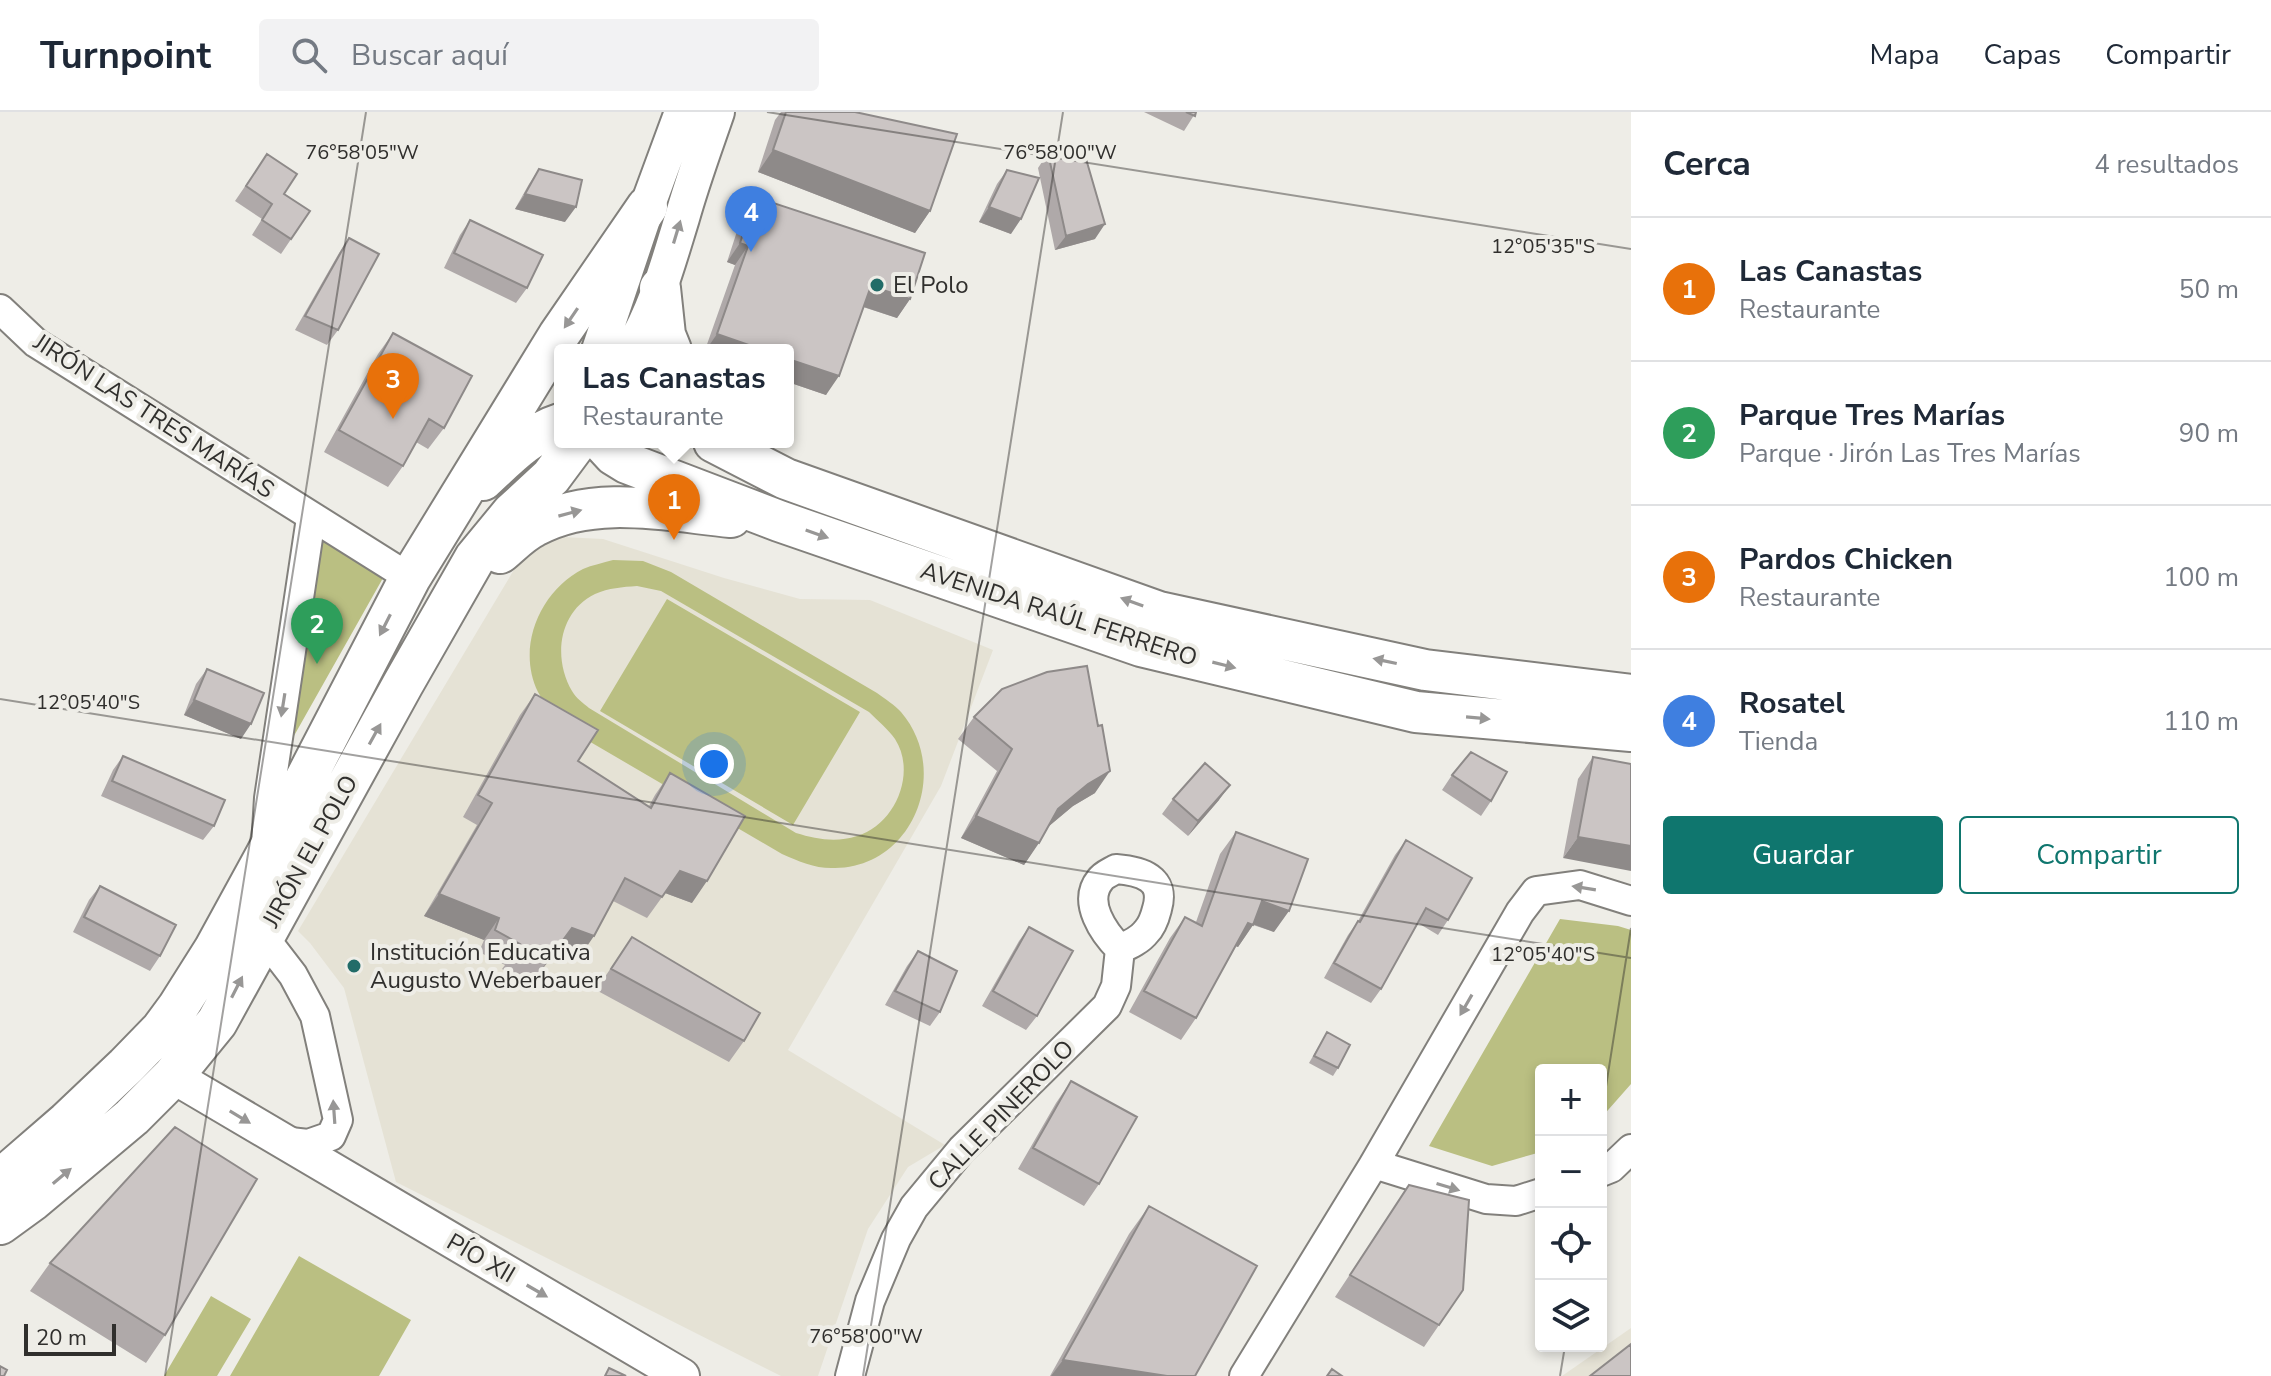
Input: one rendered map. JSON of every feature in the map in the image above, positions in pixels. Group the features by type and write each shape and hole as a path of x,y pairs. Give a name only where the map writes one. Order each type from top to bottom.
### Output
{"main road":[{"path":"453,509 559,335 647,207"},
{"path":"660,288 669,344"},
{"path":"453,509 517,449 554,427"},
{"name":"JIRÓN EL POLO","path":"0,1224 110,1136 173,1076 217,1022 475,558 512,513 551,477 573,448"},
{"name":"AVENIDA RAÚL FERRERO","path":"608,448 627,463 779,521 1141,646 1416,712 1631,731"},
{"name":"AVENIDA RAÚL FERRERO","path":"726,448 786,479 1159,612 1425,670 1631,695"},
{"path":"747,448 786,479"},
{"path":"403,684 492,560 533,527 568,511 631,508 779,521"},
{"name":"JIRÓN EL POLO","path":"0,1180 67,1122 161,1030 214,950 410,578 453,509"}],"street":[{"path":"601,344 682,112"},
{"path":"635,344 660,288 717,112"},
{"name":"JIRÓN LAS TRES MARÍAS","path":"0,309 36,343 410,578"},
{"path":"266,855 269,798 311,518"},
{"path":"1244,1376 1374,1164 1520,912 1536,891 1580,885 1631,901"},
{"path":"263,936 293,975 315,1016 338,1120 331,1136 308,1144 280,1141"},
{"name":"CALLE PINEROLO","path":"850,1376 870,1301 896,1239 914,1207 962,1149 1107,1006 1116,986 1120,949"},
{"name":"PÍO XII","path":"173,1076 682,1376"},
{"path":"1607,1170 1631,1149"},
{"path":"1374,1164 1486,1199 1516,1201 1535,1195"}],"shaded area":[{"path":"562,537 603,539 800,599 870,600 993,650 941,786 788,1050 945,1145 908,1167 868,1229 818,1376 781,1376 396,1182 344,988 298,931 518,563 540,546"},
{"path":"1631,1328 1631,1376 1562,1376 1596,1352 1607,1352 1607,1345"}],"green space":[{"path":"320,538 383,578 286,750"},
{"path":"613,560 643,561 671,572 899,709 916,735 923,761 923,787 916,811 904,833 886,851 863,863 835,868 808,864 782,854 575,733 550,709 538,692 532,675 531,639 536,622 555,591 568,579 583,569","holes":["637,586 661,591 869,712 886,728 895,739 904,767 898,796 882,821 857,836 834,840 796,833 589,708 578,698 566,678 561,651 562,637 573,612 595,594 610,589"]},
{"path":"667,599 860,712 793,825 600,711"},
{"path":"1560,919 1631,930 1631,1084 1607,1111 1607,1064 1535,1064 1535,1154 1492,1166 1429,1146"},
{"path":"299,1256 411,1320 379,1376 230,1376"},
{"path":"211,1296 251,1319 217,1376 164,1376"}],"building":[{"path":"786,112 855,112 957,134 930,211 773,150"},
{"path":"1082,145 1105,224 1066,236 1048,153"},
{"path":"267,154 297,174 284,194 310,211 291,239 262,220 272,204 246,186"},
{"path":"539,169 582,180 576,207 525,194"},
{"path":"1007,170 1039,178 1021,219 989,207"},
{"path":"755,197 925,253 910,299 871,286 839,376 794,361 794,344 746,344 717,334 748,246 740,243"},
{"path":"470,220 543,255 527,288 454,253"},
{"path":"349,238 379,254 338,330 305,316"},
{"path":"393,333 472,376 444,428 429,419 403,466 339,430"},
{"path":"1087,666 1110,771 1088,784 1058,809 1039,843 976,816 1012,749 974,717 1002,689 1047,672"},
{"path":"207,669 264,693 251,724 194,700"},
{"path":"535,694 598,730 578,761 651,808 670,773 745,816 707,881 680,871 662,897 625,878 594,936 572,928 546,963 517,948 520,944 495,930 499,918 439,894 492,803 478,795"},
{"path":"1471,752 1507,772 1491,801 1452,775"},
{"path":"123,756 225,800 214,826 112,781"},
{"path":"1593,757 1631,764 1631,846 1578,837"},
{"path":"1205,763 1230,785 1198,821 1173,799"},
{"path":"1236,832 1308,859 1289,911 1262,901 1253,925 1248,923 1196,1018 1144,991 1185,917 1202,926"},
{"path":"1406,840 1472,878 1448,920 1426,908 1381,989 1334,963"},
{"path":"100,886 176,925 160,956 84,917"},
{"path":"1029,927 1073,951 1037,1016 993,991"},
{"path":"632,937 760,1013 744,1041 611,969"},
{"path":"918,951 957,971 940,1012 895,991"},
{"path":"1327,1032 1350,1045 1338,1068 1314,1056"},
{"path":"1071,1081 1137,1117 1099,1184 1033,1148"},
{"path":"175,1127 257,1179 165,1335 50,1263"},
{"path":"1409,1185 1469,1200 1463,1290 1439,1325 1350,1275"},
{"path":"1149,1206 1257,1266 1195,1376 1167,1376 1063,1360"},
{"path":"1631,1344 1631,1376 1590,1376"},
{"path":"0,1366 7,1370 4,1376 0,1376"},
{"path":"609,1368 626,1376 605,1376"},
{"path":"1332,1369 1342,1376 1327,1376"}],"place":[{"name":"Rosatel","path":"751,252"},
{"name":"El Polo","path":"877,285"},
{"name":"Pardos Chicken","path":"393,419"},
{"name":"Las Canastas","path":"674,540"},
{"name":"Parque Tres Marías","path":"317,664"},
{"name":"Institución Educativa Augusto Weberbauer","path":"354,966"}]}
